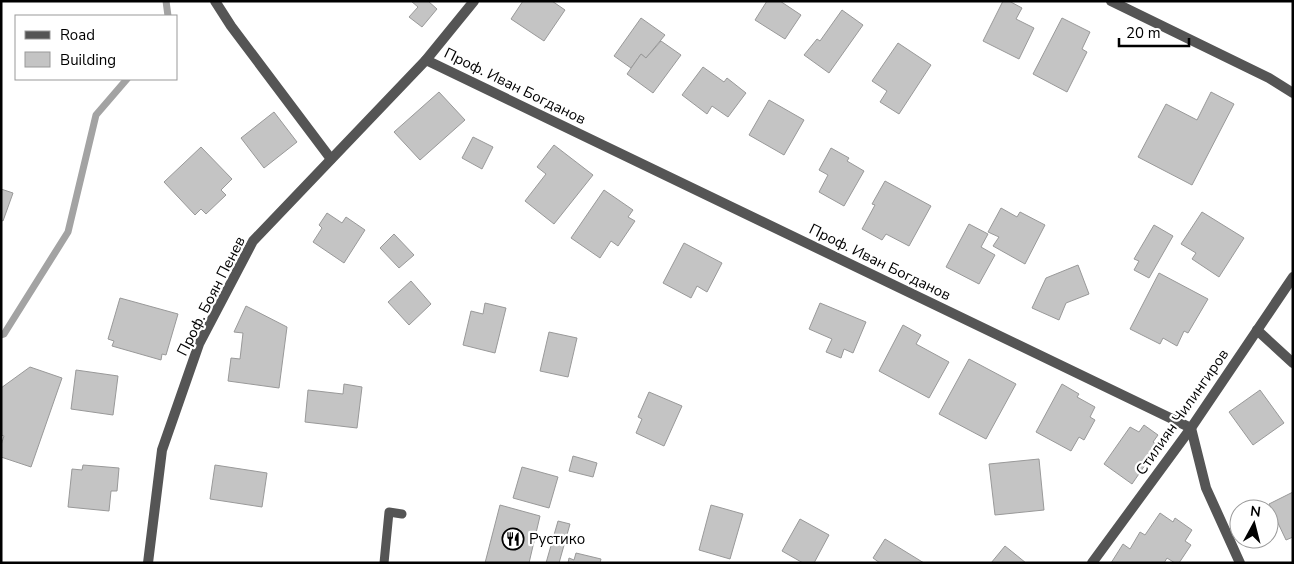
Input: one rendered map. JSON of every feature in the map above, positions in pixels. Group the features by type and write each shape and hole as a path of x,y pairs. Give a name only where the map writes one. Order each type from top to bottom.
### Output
{"street":[{"path":"215,1 231,26 331,159"},
{"name":"Проф. Боян Пенев","path":"148,563 162,450 199,344 253,241 426,60 474,1"},
{"path":"1111,1 1269,78 1293,93"},
{"name":"Проф. Иван Богданов","path":"426,60 1191,428"},
{"name":"Стилиян Чилингиров","path":"1092,563 1191,428 1293,277"},
{"path":"1257,330 1293,363"},
{"path":"1191,428 1206,488 1240,563"}],"lane":[{"path":"384,563 389,512 402,514"}],"building":[{"path":"411,1 428,1 437,9 422,27 409,17 418,7"},
{"path":"523,1 552,1 565,10 544,41 511,19"},
{"path":"767,1 780,1 801,15 785,39 755,20"},
{"path":"1003,1 1009,1 1022,8 1016,19 1034,28 1019,59 983,41"},
{"path":"842,10 863,25 829,73 804,55 817,39 820,41"},
{"path":"641,18 665,35 646,58 641,54 631,68 614,56"},
{"path":"1062,18 1090,32 1082,49 1087,52 1067,92 1033,74"},
{"path":"661,41 681,55 653,93 627,74 641,54 646,58"},
{"path":"898,43 931,65 899,114 880,102 887,91 872,81"},
{"path":"703,67 724,82 727,78 746,93 728,117 712,106 707,114 682,95"},
{"path":"439,92 465,120 420,160 394,132"},
{"path":"1211,92 1234,104 1192,185 1138,157 1166,104 1197,120"},
{"path":"769,100 804,120 784,155 749,135"},
{"path":"274,112 297,142 264,168 241,138"},
{"path":"473,137 493,147 482,169 462,158"},
{"path":"554,145 593,175 554,224 525,201 546,174 537,167"},
{"path":"201,147 232,179 221,190 226,195 206,214 201,209 195,215 164,182"},
{"path":"831,148 849,158 847,161 864,171 844,206 819,192 828,175 819,170"},
{"path":"885,181 931,206 909,246 886,234 882,240 862,229 875,205 872,204"},
{"path":"1,189 13,193 3,221 1,220"},
{"path":"604,190 633,210 628,217 635,221 618,246 611,241 600,258 571,238"},
{"path":"1001,208 1017,217 1020,212 1045,225 1025,264 993,246 999,237 988,232"},
{"path":"1202,212 1244,238 1219,277 1192,259 1196,253 1181,244"},
{"path":"327,213 342,223 346,217 365,230 344,263 313,242 322,228 319,225"},
{"path":"969,224 988,234 981,247 995,255 979,284 946,267"},
{"path":"1154,225 1173,236 1149,278 1134,270 1139,261 1134,259"},
{"path":"394,234 414,255 399,268 380,248"},
{"path":"684,243 722,263 707,292 697,286 691,298 663,283"},
{"path":"1078,265 1089,294 1066,303 1059,320 1032,308 1046,278"},
{"path":"1159,273 1208,299 1188,333 1184,331 1177,346 1163,338 1160,344 1130,329"},
{"path":"411,281 431,304 409,325 388,302"},
{"path":"120,298 178,314 166,355 162,354 161,360 112,346 114,341 108,339"},
{"path":"485,303 506,308 495,353 463,345 471,311 483,314"},
{"path":"820,303 866,322 853,353 844,349 841,358 826,352 832,339 809,329"},
{"path":"246,306 287,327 279,388 228,381 231,358 240,359 243,333 234,332"},
{"path":"903,325 921,335 916,344 949,362 929,398 879,371"},
{"path":"549,332 577,338 568,377 540,371"},
{"path":"969,359 1016,384 986,439 939,414"},
{"path":"30,367 62,378 31,467 1,457 1,445 4,436 1,435 1,388"},
{"path":"76,370 118,376 113,415 71,409"},
{"path":"344,384 362,387 357,428 305,422 308,390 343,394"},
{"path":"1062,384 1079,394 1077,397 1095,407 1090,417 1095,420 1084,440 1079,437 1071,451 1036,432"},
{"path":"1260,390 1284,423 1253,445 1229,412"},
{"path":"649,392 682,406 664,446 636,433 642,419 638,417"},
{"path":"1144,425 1158,435 1153,442 1158,446 1132,484 1104,464 1130,427 1139,432"},
{"path":"573,456 597,463 593,477 569,471"},
{"path":"1039,459 1044,510 995,515 989,464"},
{"path":"83,465 119,468 117,491 111,491 109,511 68,507 72,469 82,470"},
{"path":"215,465 267,473 262,507 210,499"},
{"path":"522,467 558,477 549,508 513,498"},
{"path":"1293,492 1293,537 1286,540 1279,525 1279,499"},
{"name":"Рустико","path":"500,505 540,516 529,563 485,563"},
{"path":"711,505 743,514 730,559 699,550"},
{"path":"1160,513 1173,522 1175,518 1192,530 1185,541 1191,545 1179,563 1175,563 1167,558 1164,563 1111,563 1123,544 1130,549 1140,532 1145,535"},
{"path":"800,519 829,535 814,563 803,563 782,551"},
{"path":"558,521 570,524 559,563 546,563"},
{"path":"885,539 924,563 880,563 873,558"},
{"path":"1005,546 1026,563 991,563"},
{"path":"576,553 601,559 600,563 568,563 569,558 574,560"}],"waterway":[{"path":"166,1 168,15"},
{"path":"1,335 4,334 68,232 96,115 126,80"}],"place":[{"name":"Рустико","path":"513,539"}]}
